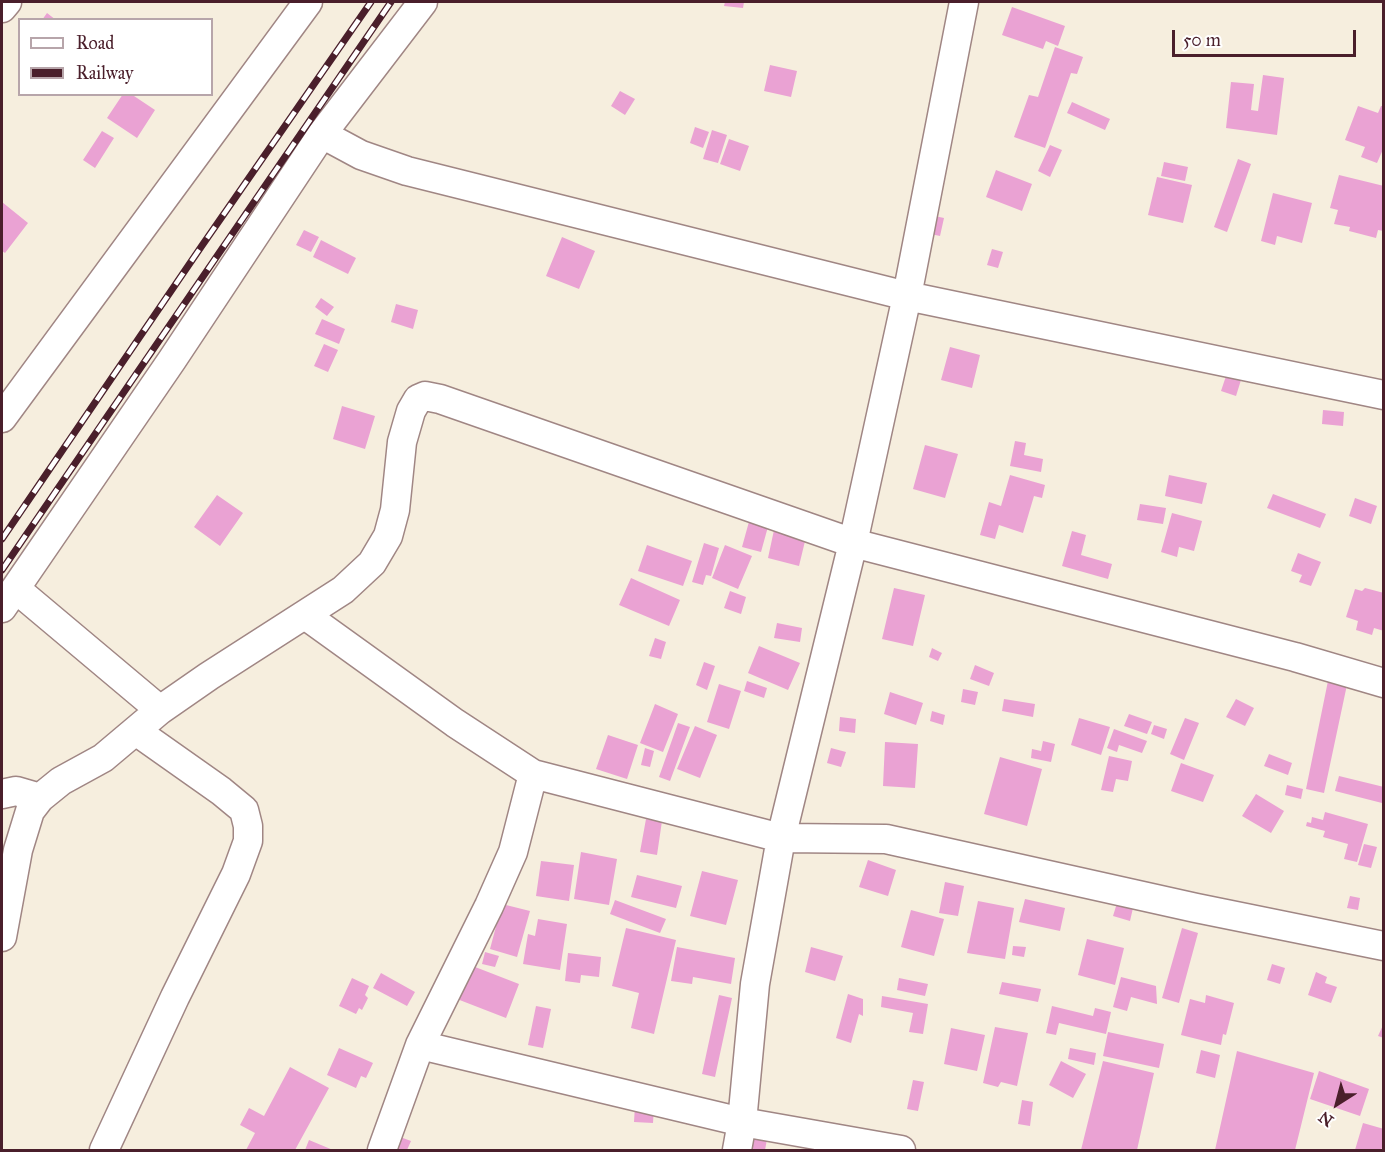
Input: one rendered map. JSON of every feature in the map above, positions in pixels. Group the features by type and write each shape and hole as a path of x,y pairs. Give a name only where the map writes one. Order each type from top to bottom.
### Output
{"street":[{"path":"2,8 7,2"},
{"path":"2,418 308,2"},
{"path":"160,710 9,598 166,370 322,134 423,2"},
{"path":"737,1150 742,1122 755,984 781,838 853,543 907,296 964,2"},
{"path":"322,134 361,155 407,171 907,296 1383,395"},
{"path":"2,937 18,850 30,811 40,798 60,781 103,758 160,710 209,676 342,590 372,563 388,536 395,510 402,442 411,411 418,399 425,396 440,399 853,543 1295,657 1383,684"},
{"path":"304,615 455,723 533,774 781,838 886,838 1196,908 1383,946"},
{"path":"104,1150 175,997 236,874 248,841 248,826 244,810 186,765 136,731"},
{"path":"382,1150 420,1045 489,906 513,852 533,774"},
{"path":"2,794 16,791 40,798"},
{"path":"420,1045 742,1122 901,1150"}],"building":[{"path":"725,2 744,2 743,8 724,6"},
{"path":"1012,7 1065,26 1058,46 1046,41 1043,49 1002,35"},
{"path":"47,13 53,18 43,18"},
{"path":"1055,47 1083,57 1077,74 1071,73 1045,148 1014,137 1029,95 1038,97"},
{"path":"770,65 797,71 791,97 764,91"},
{"path":"1263,75 1284,78 1277,135 1226,128 1231,82 1254,84 1251,110 1258,111"},
{"path":"620,91 635,99 625,115 611,106"},
{"path":"122,96 134,96 155,110 137,138 107,118"},
{"path":"1072,102 1110,119 1105,130 1067,113"},
{"path":"1358,106 1378,113 1381,106 1384,106 1384,147 1377,163 1361,157 1365,147 1345,140"},
{"path":"695,127 709,132 703,148 690,143"},
{"path":"712,130 727,135 718,163 703,159"},
{"path":"102,131 114,138 95,168 83,160"},
{"path":"729,139 749,146 740,171 720,164"},
{"path":"1050,145 1062,150 1050,177 1038,171"},
{"path":"1238,159 1251,164 1227,232 1214,227"},
{"path":"1164,162 1188,167 1185,181 1161,176"},
{"path":"996,170 1032,184 1022,211 986,197"},
{"path":"1339,175 1384,186 1384,231 1378,230 1376,238 1349,231 1350,227 1334,224 1338,210 1330,208"},
{"path":"1157,177 1192,185 1183,223 1148,215"},
{"path":"1273,193 1312,203 1302,243 1277,236 1275,245 1261,241"},
{"path":"2,202 28,223 5,253 2,251"},
{"path":"930,215 944,218 940,236 926,233"},
{"path":"304,230 319,237 311,252 296,245"},
{"path":"562,237 595,251 579,289 546,276"},
{"path":"321,240 356,258 348,274 313,257"},
{"path":"992,249 1003,252 998,268 987,265"},
{"path":"321,298 334,307 327,316 315,307"},
{"path":"396,304 418,310 413,329 391,322"},
{"path":"322,319 345,329 339,344 315,334"},
{"path":"324,344 338,350 328,372 314,366"},
{"path":"950,347 980,355 972,388 941,380"},
{"path":"1226,376 1241,380 1236,396 1221,391"},
{"path":"342,406 375,416 365,449 333,439"},
{"path":"1323,410 1344,412 1343,426 1322,424"},
{"path":"1015,441 1026,443 1024,455 1043,459 1041,472 1010,466"},
{"path":"925,445 958,454 945,498 913,489"},
{"path":"1010,475 1045,485 1042,498 1034,496 1023,533 999,525 995,539 980,535 989,502 1001,506"},
{"path":"1169,475 1207,483 1202,504 1165,496"},
{"path":"1273,494 1326,514 1320,528 1267,508"},
{"path":"217,495 243,513 220,546 194,527"},
{"path":"1355,498 1377,506 1371,524 1349,516"},
{"path":"1140,504 1166,508 1163,524 1137,520"},
{"path":"1172,513 1202,521 1194,551 1179,547 1177,557 1161,552"},
{"path":"750,518 769,523 761,552 742,547"},
{"path":"774,530 806,537 799,566 768,558"},
{"path":"1072,531 1086,535 1081,555 1112,564 1108,579 1062,566"},
{"path":"704,543 719,548 711,576 706,575 703,585 692,582"},
{"path":"647,545 692,561 683,586 638,571"},
{"path":"725,545 752,556 738,589 712,578"},
{"path":"1298,553 1321,562 1311,586 1299,582 1302,575 1291,571"},
{"path":"631,578 680,600 669,626 619,605"},
{"path":"894,588 925,595 913,646 882,639"},
{"path":"1365,588 1384,593 1384,631 1374,628 1372,635 1356,630 1358,621 1346,617 1355,589 1362,591"},
{"path":"730,591 746,597 741,614 724,608"},
{"path":"777,623 802,628 800,642 774,638"},
{"path":"655,638 666,642 661,659 649,656"},
{"path":"759,646 800,663 788,690 748,673"},
{"path":"932,648 942,653 938,661 929,657"},
{"path":"704,662 715,666 707,690 696,685"},
{"path":"975,665 994,673 989,686 970,679"},
{"path":"1329,676 1348,680 1324,793 1306,789"},
{"path":"747,681 767,688 764,698 744,691"},
{"path":"719,684 741,691 729,729 707,722"},
{"path":"963,689 978,692 975,705 961,702"},
{"path":"890,692 923,703 916,725 884,714"},
{"path":"1004,699 1035,704 1033,717 1002,711"},
{"path":"1236,699 1254,708 1245,726 1226,717"},
{"path":"655,704 678,714 663,752 640,743"},
{"path":"932,711 945,715 943,725 930,721"},
{"path":"1129,714 1152,722 1147,734 1124,726"},
{"path":"840,717 856,719 855,733 839,731"},
{"path":"1079,718 1110,727 1101,755 1071,745"},
{"path":"1185,718 1199,723 1184,760 1170,754"},
{"path":"678,723 690,727 670,781 659,777"},
{"path":"1154,725 1167,729 1164,739 1151,734"},
{"path":"695,726 717,735 700,778 677,769"},
{"path":"1114,729 1147,741 1142,753 1119,745 1117,752 1107,748"},
{"path":"608,735 638,745 627,779 596,769"},
{"path":"1043,741 1055,744 1051,762 1031,758 1032,749 1041,751"},
{"path":"885,742 918,744 915,788 883,786"},
{"path":"645,748 654,751 650,767 641,765"},
{"path":"831,748 846,752 841,767 827,763"},
{"path":"1269,754 1292,763 1288,775 1264,766"},
{"path":"1109,756 1132,761 1128,781 1116,779 1113,792 1101,790"},
{"path":"1000,757 1042,769 1027,826 984,814"},
{"path":"1181,763 1214,775 1203,802 1171,791"},
{"path":"1339,776 1384,787 1382,803 1335,791"},
{"path":"1287,785 1303,789 1301,799 1285,795"},
{"path":"1256,794 1284,811 1271,833 1242,816"},
{"path":"1325,812 1368,824 1357,862 1344,859 1348,844 1323,837 1325,831 1306,826 1307,822 1311,823 1312,817 1323,820"},
{"path":"646,819 662,821 657,855 640,852"},
{"path":"1364,844 1377,847 1371,868 1358,865"},
{"path":"581,852 617,859 609,905 574,899"},
{"path":"868,860 896,870 888,896 859,887"},
{"path":"541,861 574,865 569,901 536,896"},
{"path":"702,871 738,880 726,925 690,916"},
{"path":"637,875 682,886 676,908 631,897"},
{"path":"945,882 964,886 958,916 939,913"},
{"path":"1350,896 1360,898 1358,910 1347,908"},
{"path":"1025,899 1065,908 1060,931 1019,922"},
{"path":"615,900 666,919 660,933 610,914"},
{"path":"978,901 1014,908 1005,959 967,953"},
{"path":"1117,903 1133,908 1130,921 1113,916"},
{"path":"502,904 530,911 517,957 490,949"},
{"path":"911,910 944,919 934,956 901,947"},
{"path":"538,919 567,924 560,970 523,964 528,934 535,936"},
{"path":"626,928 676,940 654,1034 631,1028 639,993 612,986"},
{"path":"1182,928 1198,933 1179,1003 1162,998"},
{"path":"1087,939 1124,948 1115,985 1078,975"},
{"path":"1013,946 1026,947 1024,957 1012,955"},
{"path":"677,947 735,958 731,984 693,977 692,984 671,981"},
{"path":"811,947 843,956 835,981 805,972"},
{"path":"485,952 499,956 495,967 482,964"},
{"path":"568,953 601,957 599,977 581,975 580,983 565,981"},
{"path":"1272,964 1285,968 1280,984 1267,980"},
{"path":"470,965 519,984 506,1018 457,999"},
{"path":"1316,972 1327,977 1325,983 1337,987 1331,1003 1308,995"},
{"path":"381,973 415,992 407,1006 373,988"},
{"path":"1121,977 1156,986 1157,1004 1131,997 1127,1011 1113,1007"},
{"path":"352,978 369,986 365,995 368,998 362,1010 359,1008 356,1014 339,1006"},
{"path":"899,978 928,984 925,996 897,990"},
{"path":"1002,982 1041,989 1038,1002 999,994"},
{"path":"848,994 863,999 863,1016 859,1014 851,1043 836,1038"},
{"path":"719,995 732,998 715,1077 702,1074"},
{"path":"1206,995 1234,1003 1226,1035 1223,1034 1221,1045 1181,1035 1190,999 1205,1003"},
{"path":"882,996 928,1004 923,1034 909,1032 913,1013 881,1007"},
{"path":"536,1006 551,1009 543,1048 528,1045"},
{"path":"1052,1006 1093,1016 1095,1008 1111,1012 1106,1034 1059,1023 1056,1035 1046,1033"},
{"path":"1384,1023 1384,1038 1378,1036"},
{"path":"995,1027 1028,1033 1017,1086 1001,1082 998,1087 983,1083"},
{"path":"951,1028 985,1035 977,1071 944,1064"},
{"path":"1108,1032 1164,1044 1159,1068 1103,1056"},
{"path":"339,1048 373,1063 366,1078 361,1076 356,1088 327,1075"},
{"path":"1070,1048 1096,1053 1094,1065 1068,1059"},
{"path":"1201,1050 1220,1055 1215,1078 1196,1073"},
{"path":"1237,1051 1314,1073 1295,1150 1215,1150"},
{"path":"1061,1061 1086,1074 1073,1098 1049,1085"},
{"path":"1103,1061 1154,1073 1137,1150 1081,1150"},
{"path":"290,1067 329,1088 295,1150 246,1150 255,1133 240,1125 249,1108 264,1116"},
{"path":"1319,1071 1369,1089 1360,1116 1310,1099"},
{"path":"913,1080 924,1082 918,1111 907,1109"},
{"path":"1022,1100 1033,1102 1030,1126 1018,1124"},
{"path":"635,1105 654,1106 653,1123 634,1122"},
{"path":"1363,1123 1384,1129 1384,1143 1381,1150 1355,1150"},
{"path":"750,1130 768,1134 765,1150 746,1150"},
{"path":"392,1134 411,1141 407,1150 393,1150"},
{"path":"309,1140 333,1150 305,1150"}],"railway":[{"path":"2,539 371,2"},
{"path":"2,570 391,2"}]}
